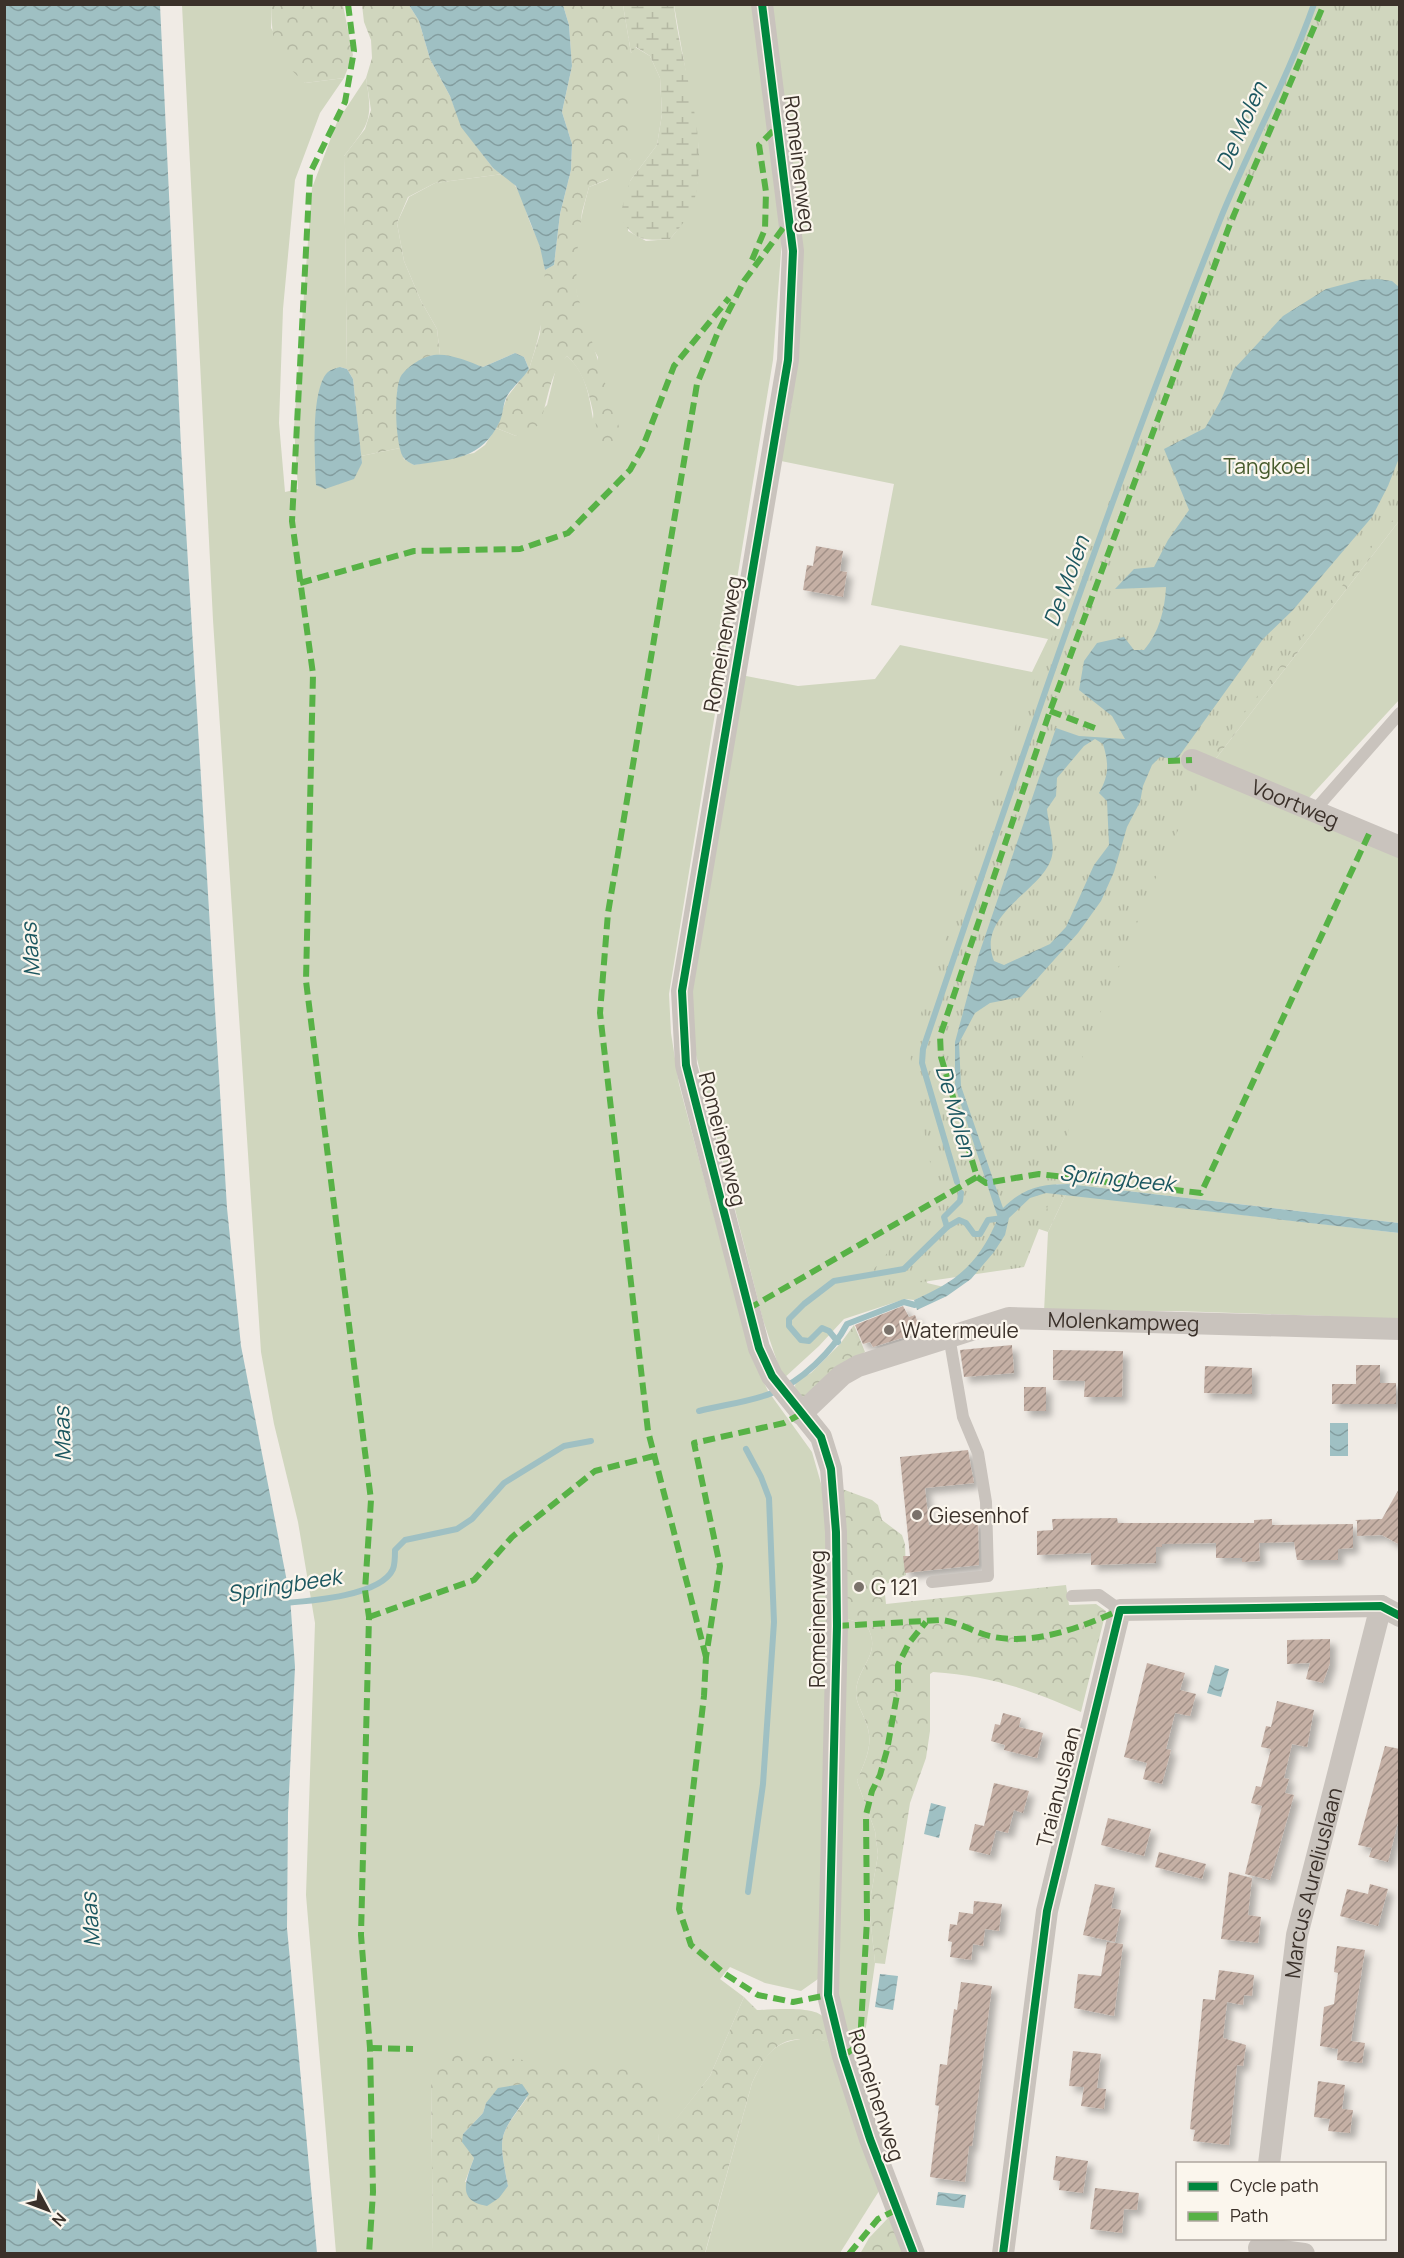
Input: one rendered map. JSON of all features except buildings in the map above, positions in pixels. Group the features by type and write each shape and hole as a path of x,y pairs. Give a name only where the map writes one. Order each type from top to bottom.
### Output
{"street":[{"name":"Romeinenweg","path":"762,4 793,251 788,360 682,991 686,1065 754,1329 772,1376 821,1437 831,1469 836,1532 837,1626 828,1995 843,2056 870,2139 915,2253"},
{"name":"Voortweg","path":"1192,760 1400,847"},
{"name":"Molenkampweg","path":"794,1406 858,1366 1009,1318 1400,1329"},
{"path":"1120,1610 1390,1611"},
{"name":"Traianuslaan","path":"1004,2253 1047,1911 1120,1610"},
{"name":"Marcus Aureliuslaan","path":"1269,2162 1297,1935 1390,1611"},
{"path":"1259,2246 1304,2253"}],"lane":[{"path":"1314,811 1400,713"},
{"path":"932,1582 988,1576 985,1492 978,1453 961,1408 949,1336"},
{"path":"1072,1596 1099,1595 1120,1610"}],"green space":[{"path":"182,5 272,5 271,28 305,83 344,78 320,113 295,180 283,309 279,423 285,492 298,489 294,427 312,188 337,122 366,78 369,103 367,120 359,136 344,156 347,369 340,367 362,464 361,456 400,448 404,459 414,465 474,453 485,445 496,428 516,436 547,405 557,364 567,356 583,377 593,419 598,357 577,295 576,255 589,187 607,180 631,159 631,53 635,47 650,56 660,78 662,114 657,145 630,181 628,231 646,241 670,239 679,228 695,194 699,169 698,142 674,5 754,5 782,239 773,360 669,994 671,1033 679,1084 752,1358 768,1391 812,1452 824,1494 828,1535 821,1967 818,1979 801,1991 765,1983 730,1967 720,1979 744,1997 710,2076 658,2143 659,2123 431,2078 433,2253 336,2253 306,1895 315,1623 298,1522 274,1424 261,1352 213,620"},
{"path":"272,5 343,5 353,55 344,78 305,83 295,74 282,57 274,39"},
{"path":"362,5 409,5 419,21 430,59 450,96 462,127 493,168 503,174 435,183 408,197 397,223 404,261 421,301 437,329 440,355 429,356 397,391 400,448 361,456 353,379 347,369 344,156 365,129 371,110 366,78 372,58 371,40 364,22"},
{"path":"563,5 623,5 631,53 631,159 620,174 589,187 582,212 576,262 577,294 619,427 614,444 601,443 586,385 567,356 556,370 539,425 516,436 496,428 507,397 529,369 540,334 545,270 554,265 560,214 571,170 572,144 562,112 572,66 569,25"},
{"path":"623,5 674,5 693,105 699,157 698,182 693,205 686,219 670,239 640,238 629,230 620,215 630,181 657,145 662,114 660,78 650,56 636,47 631,53"},
{"path":"768,5 1338,5 950,1102 927,1283 944,1287 914,1300 905,1299 844,1319 783,1379 763,1320 695,1051 690,1007 741,675 798,686 875,679 900,645 1032,672 1048,639 871,605 894,484 781,461 792,401"},
{"name":"Tangkoel","path":"1311,5 1399,5 1399,512 1215,751 1153,884 1083,1055 1060,1175 1024,1267 855,1292 936,1194 909,1050 1018,718 1305,32"},
{"path":"503,174 513,182 519,193 539,242 544,261 544,308 538,340 529,369 524,357 515,353 483,367 440,355 437,329 421,301 404,261 397,223 409,197 435,183"},
{"path":"1399,458 1399,521 1214,761 1185,749"},
{"path":"1399,521 1399,700 1307,800 1214,761"},
{"path":"1160,757 1399,853 1399,1223 1068,1184 1046,1184 1052,1093"},
{"path":"1046,1193 1066,1194 1048,1232 1009,1219"},
{"path":"1066,1194 1399,1233 1399,1321 1176,1311 1044,1312 1048,1232"},
{"path":"854,1325 865,1352 837,1369 810,1396 796,1400 795,1385 799,1379 811,1373 840,1344"},
{"path":"842,1489 872,1500 878,1505 882,1520 902,1535 905,1544 906,1575 884,1585 886,1604 1066,1585 1069,1605 1096,1604 1106,1611 1081,1712 1026,1690 991,1680 954,1674 933,1672 930,1674 930,1731 926,1758 910,1803 885,1964 875,1963 869,1906 878,1855 875,1831 857,1781 868,1751 869,1736 858,1703 857,1683 871,1652 872,1644 866,1624 843,1618"},
{"path":"843,1618 866,1624 871,1635 871,1652 857,1683 856,1693 869,1736 868,1751 857,1781 875,1831 878,1855 869,1906 875,1963 866,2027 851,2051 835,1989"},
{"path":"744,1997 757,2010 812,2011 824,2018 832,2042 803,2039 782,2043 766,2057 759,2069 752,2083 705,2253 433,2253 431,2078 442,2056 462,2054 639,2071 660,2083 663,2100 658,2142 710,2076","holes":["529,2095 511,2120 503,2137 503,2155 508,2186 465,2182 474,2158 463,2134 483,2113 486,2103"]},
{"path":"810,2038 832,2042 879,2191 840,2253 705,2254 757,2072 767,2055 780,2045"},
{"path":"888,2218 895,2218 910,2254 860,2254 869,2238"}],"water":[{"name":"Maas","path":"5,4 160,5 181,447 227,1208 241,1346 290,1597 295,1667 288,1813 287,1928 317,2253 5,2253"},
{"path":"409,5 563,5 569,25 572,66 562,112 572,144 571,170 560,214 554,265 545,270 540,247 516,186 493,168 461,127 450,96 430,59 419,21"},
{"name":"Tangkoel","path":"1360,280 1392,281 1399,287 1399,458 1372,517 1293,610 1263,639 1177,759 1160,757 1152,765 1143,786 1140,802 1127,827 1114,872 1101,901 1078,933 1021,997 990,1003 975,1013 959,1043 961,1086 1003,1208 1010,1201 1033,1188 1068,1184 1399,1223 1399,1233 1046,1193 1030,1198 1009,1218 1005,1235 971,1279 947,1296 917,1310 914,1300 955,1278 975,1259 998,1218 955,1086 955,1042 978,957 1056,728 1079,736 1125,739 1112,716 1079,690 1084,661 1097,643 1124,637 1134,650 1144,650 1154,636 1160,620 1166,587 1115,589 1134,569 1154,567 1168,540 1189,510 1164,449 1205,428 1221,400 1234,369 1283,316 1326,289","holes":["1095,739 1103,744 1107,769 1105,781 1099,793 1107,801 1109,845 1094,865 1066,927 1050,944 1004,965 994,961 991,944 994,929 1002,916 1046,869 1052,856 1047,809 1056,796 1057,778 1084,746"]},
{"path":"515,353 524,357 529,369 508,394 500,421 493,434 484,443 475,450 453,459 414,465 403,457 398,440 396,406 398,385 405,371 429,356 456,357 483,367"},
{"path":"340,367 347,369 353,379 362,463 354,479 325,489 316,485 315,414 324,377 331,370"},
{"path":"1330,1423 1348,1423 1348,1456 1330,1456"},
{"path":"1215,1665 1229,1669 1221,1697 1207,1693"},
{"path":"931,1803 946,1807 939,1838 924,1834"},
{"path":"880,1974 898,1976 893,2010 875,2007"},
{"path":"522,2084 529,2094 511,2119 503,2137 503,2155 508,2186 499,2198 487,2206 477,2203 467,2194 466,2182 474,2158 462,2142 463,2134 483,2113 486,2103 498,2088"},
{"path":"938,2192 966,2195 964,2208 936,2205"}],"waterway":[{"name":"De Molen","path":"957,1182 922,1063 923,1049 1030,737 1141,426 1220,220 1304,32 1314,4"},
{"name":"De Molen","path":"947,1227 944,1217 960,1201 961,1193"},
{"path":"838,1342 829,1331 822,1328 809,1341 801,1340 789,1326 789,1319 834,1281 904,1269 947,1227 959,1220 966,1223 974,1234 980,1234 988,1220 1003,1218"},
{"name":"Springbeek","path":"699,1411 755,1399 783,1388 825,1355 847,1324 904,1302 915,1305 920,1302"},
{"name":"Springbeek","path":"284,1603 344,1595 375,1585 386,1578 393,1569 395,1550 405,1540 457,1529 472,1519 504,1483 564,1446 591,1441"},
{"path":"746,1449 769,1498 774,1622 763,1784 748,1892"}],"marked path":[{"path":"348,4 354,51 345,102 310,173 292,521 313,674 306,981 371,1500 365,1590 369,1617 361,1935 370,2048 373,2192 369,2254"},
{"path":"748,1309 977,1177 941,1057 940,1036 1050,711 1230,224 1324,4"},
{"path":"752,260 765,229 766,192 759,145 777,127"},
{"path":"706,1657 648,1431 600,1013 608,913 697,384 718,332 744,281 789,220"},
{"path":"300,583 414,551 520,549 568,533 630,470 642,449 674,366 729,298"},
{"path":"1050,711 1100,730"},
{"path":"1168,761 1192,760"},
{"path":"977,1177 986,1183 1039,1174 1201,1193 1369,834"},
{"path":"801,1414 784,1423 694,1443 720,1566 706,1657 704,1696 679,1909 691,1945 725,1974 758,1995 793,2002 828,1995"},
{"path":"369,1617 474,1580 512,1537 595,1471 654,1456"},
{"path":"837,1626 941,1620 994,1637 1026,1639 1075,1628 1120,1610"},
{"path":"843,2056 860,2044 867,1920 866,1815 887,1750 898,1689 898,1665 909,1643 926,1622"},
{"path":"370,2048 413,2049"},
{"path":"849,2254 878,2219 896,2210"}],"cycle path":[{"path":"762,4 793,251 788,360 682,991 686,1065 759,1348 772,1376 821,1437 831,1469 836,1532 837,1626 828,1995 843,2056 870,2139 914,2254"},
{"path":"1003,2254 1047,1911 1120,1610 1381,1606 1400,1616"}],"place":[{"name":"Watermeule","path":"889,1330"},
{"name":"Giesenhof","path":"917,1515"},
{"name":"G 121","path":"859,1587"}]}
